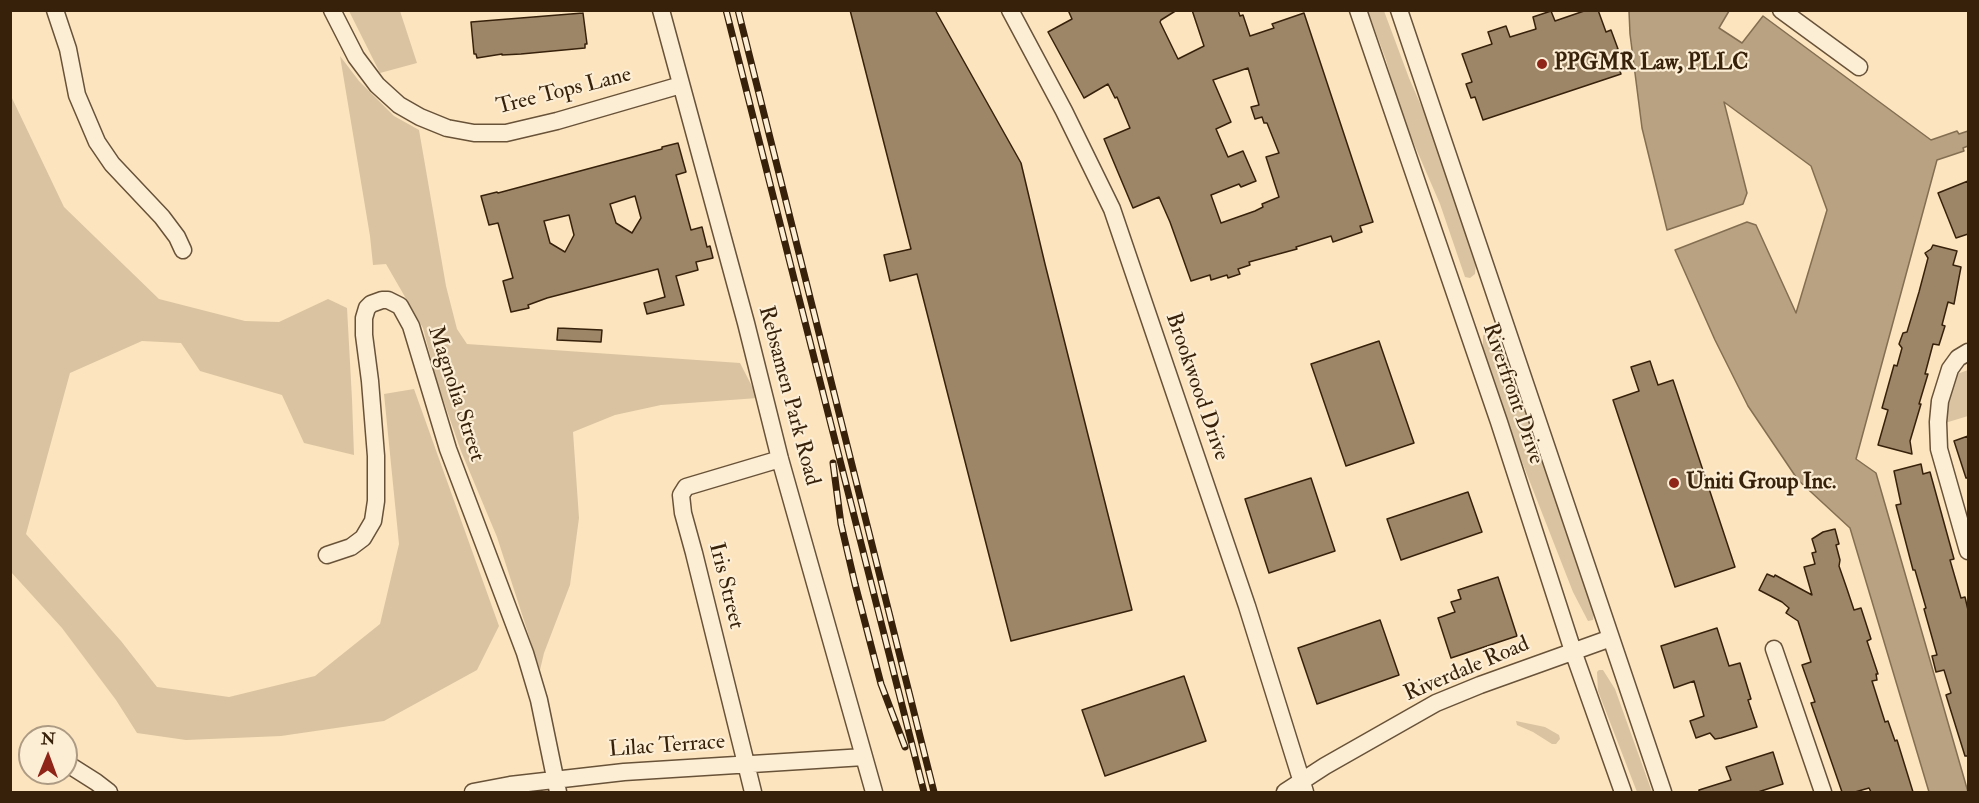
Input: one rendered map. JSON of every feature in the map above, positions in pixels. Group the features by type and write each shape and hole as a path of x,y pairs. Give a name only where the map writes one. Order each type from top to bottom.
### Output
{"street":[{"path":"55,10 68,49 77,95 97,142 120,173 162,217 177,237 183,250"},
{"name":"Tree Tops Lane","path":"332,10 356,57 377,85 399,105 447,128 474,133 506,133 681,85"},
{"name":"Rebsamen Park Road","path":"661,10 746,322 780,459 874,792"},
{"name":"Brookwood Drive","path":"1010,10 1096,174 1116,220 1258,639 1304,787"},
{"name":"Riverfront Drive","path":"1358,10 1499,422 1573,651 1623,792"},
{"name":"Riverfront Drive","path":"1399,10 1663,792"},
{"path":"1781,10 1859,68"},
{"name":"Magnolia Street","path":"327,555 351,547 363,538 373,520 376,501 376,456 364,318 371,304 388,300 400,306 411,326 448,449 525,653 539,700 557,786"},
{"path":"1968,352 1958,358 1950,369 1940,401 1939,449 1962,503 1968,551"},
{"name":"Iris Street","path":"753,792 683,513 681,495 686,487 780,459"},
{"name":"Riverdale Road","path":"1285,792 1304,787 1325,766 1436,703 1611,639"},
{"path":"1774,650 1823,792"},
{"name":"Lilac Terrace","path":"473,792 557,786 624,772 864,757"},
{"path":"78,771 109,792"}],"shaded area":[{"path":"349,11 400,11 417,63 380,73"},
{"path":"1368,11 1384,11 1409,78 1441,151 1476,263 1475,274 1470,278 1465,277 1440,204 1402,116 1386,60"},
{"path":"1629,11 1729,11 1719,28 1742,43 1763,16 1931,140 1957,131 1959,134 1968,131 1968,146 1963,148 1964,151 1937,160 1856,459 1876,473 1968,792 1929,792 1850,528 1798,480 1748,406 1715,340 1675,250 1747,222 1756,225 1796,313 1827,210 1811,166 1724,102 1747,193 1743,204 1667,230 1642,128"},
{"path":"340,56 359,81 394,116 419,130 446,286 457,329 467,344 740,363 758,398 661,405 615,415 573,432 579,518 570,585 544,653 540,670 497,537 461,451 437,382 423,328 386,264 373,265"},
{"path":"11,96 64,207 159,299 245,321 279,322 328,299 347,308 354,455 304,443 282,395 200,371 181,343 142,341 70,373 26,534 121,641 157,687 229,697 315,676 380,624 399,544 384,394 414,389 499,626 477,670 384,721 281,736 186,740 137,733 116,700 62,628 11,572"},
{"path":"1488,328 1493,329 1554,489 1594,613 1593,620 1588,621 1573,592 1508,426 1483,348 1483,336"},
{"path":"1968,370 1968,416 1945,423 1945,410 1957,374"},
{"path":"1603,670 1615,689 1652,792 1637,792 1598,691 1597,672"},
{"path":"1516,721 1545,727 1559,735 1560,739 1556,744 1552,744 1517,725"}],"building":[{"path":"850,10 935,10 1021,163 1132,610 1011,641 917,274 890,281 884,255 911,249"},
{"path":"1068,10 1177,10 1160,22 1178,59 1204,46 1192,10 1238,10 1240,16 1243,15 1250,36 1274,28 1272,24 1304,13 1373,222 1360,226 1362,232 1333,242 1331,236 1296,247 1297,249 1249,262 1250,265 1238,269 1240,274 1228,278 1227,275 1211,280 1210,275 1191,281 1159,197 1133,208 1104,139 1130,128 1117,97 1115,98 1108,84 1084,98 1048,32 1072,19","holes":["1248,68 1259,105 1251,107 1255,119 1262,117 1264,123 1267,123 1279,153 1266,157 1279,197 1262,204 1263,207 1255,211 1221,223 1211,195 1239,184 1241,187 1256,181 1243,151 1228,157 1216,129 1231,122 1213,80"]},
{"name":"PPGMR Law, PLLC","path":"1587,10 1598,10 1606,32 1611,30 1618,49 1613,51 1621,74 1483,120 1475,97 1471,98 1466,84 1472,82 1462,54 1492,44 1488,32 1506,26 1510,37 1536,29 1533,17 1551,11 1555,21"},
{"path":"583,13 587,44 585,48 477,58 474,54 471,22"},
{"path":"678,143 686,172 676,175 691,230 702,227 707,247 710,246 713,258 696,262 698,270 676,276 684,305 647,314 644,303 665,297 658,269 547,298 528,305 529,308 511,312 503,281 513,278 498,223 489,225 481,196 662,149 662,147","holes":["635,196 641,218 632,233 616,223 610,204","569,215 574,235 565,252 550,243 544,221"]},
{"path":"1968,181 1968,234 1956,238 1938,193"},
{"path":"1933,245 1957,251 1953,265 1961,267 1954,304 1948,302 1942,325 1945,326 1939,345 1933,344 1925,374 1928,374 1910,441 1912,454 1878,445 1888,410 1882,408 1894,365 1897,366 1902,348 1899,344 1903,333 1907,332 1919,292 1928,258 1925,253"},
{"path":"558,328 602,330 601,342 557,340"},
{"path":"1379,341 1414,443 1346,466 1311,364"},
{"name":"Uniti Group Inc.","path":"1650,361 1658,385 1673,380 1735,567 1675,587 1613,400 1639,391 1631,367"},
{"path":"1968,436 1968,478 1966,478 1954,441"},
{"path":"1921,464 1923,474 1930,472 1954,559 1950,560 1961,598 1965,597 1968,610 1968,756 1965,756 1946,695 1951,693 1944,670 1936,672 1932,656 1937,655 1924,609 1926,608 1915,570 1913,570 1896,505 1901,504 1894,471"},
{"path":"1311,478 1335,551 1269,573 1245,499"},
{"path":"1468,492 1482,532 1401,560 1387,519"},
{"path":"1835,529 1839,544 1836,545 1840,560 1839,566 1854,610 1861,608 1871,639 1867,641 1878,674 1876,674 1877,680 1872,681 1885,722 1888,721 1895,741 1897,740 1913,792 1871,792 1869,788 1855,792 1842,792 1811,703 1815,702 1802,665 1811,662 1798,621 1786,613 1789,608 1782,602 1759,590 1767,574 1774,577 1775,575 1812,595 1804,567 1815,564 1812,553 1816,552 1812,539 1823,532"},
{"path":"1498,577 1517,636 1451,658 1438,618 1455,612 1451,602 1461,599 1458,590"},
{"path":"1380,620 1399,675 1317,704 1298,648"},
{"path":"1717,628 1729,666 1740,663 1757,727 1721,738 1715,739 1710,733 1696,738 1690,721 1704,716 1694,681 1674,688 1661,646"},
{"path":"1184,676 1206,741 1105,776 1082,710"},
{"path":"1773,752 1783,784 1758,792 1699,792 1699,790 1731,780 1726,767"}],"railway":[{"path":"726,10 924,792"},
{"path":"738,10 934,792"},
{"path":"833,463 841,524 855,584 881,684 905,747"}],"place":[{"name":"PPGMR Law, PLLC","path":"1542,64"},
{"name":"Uniti Group Inc.","path":"1674,483"}]}
